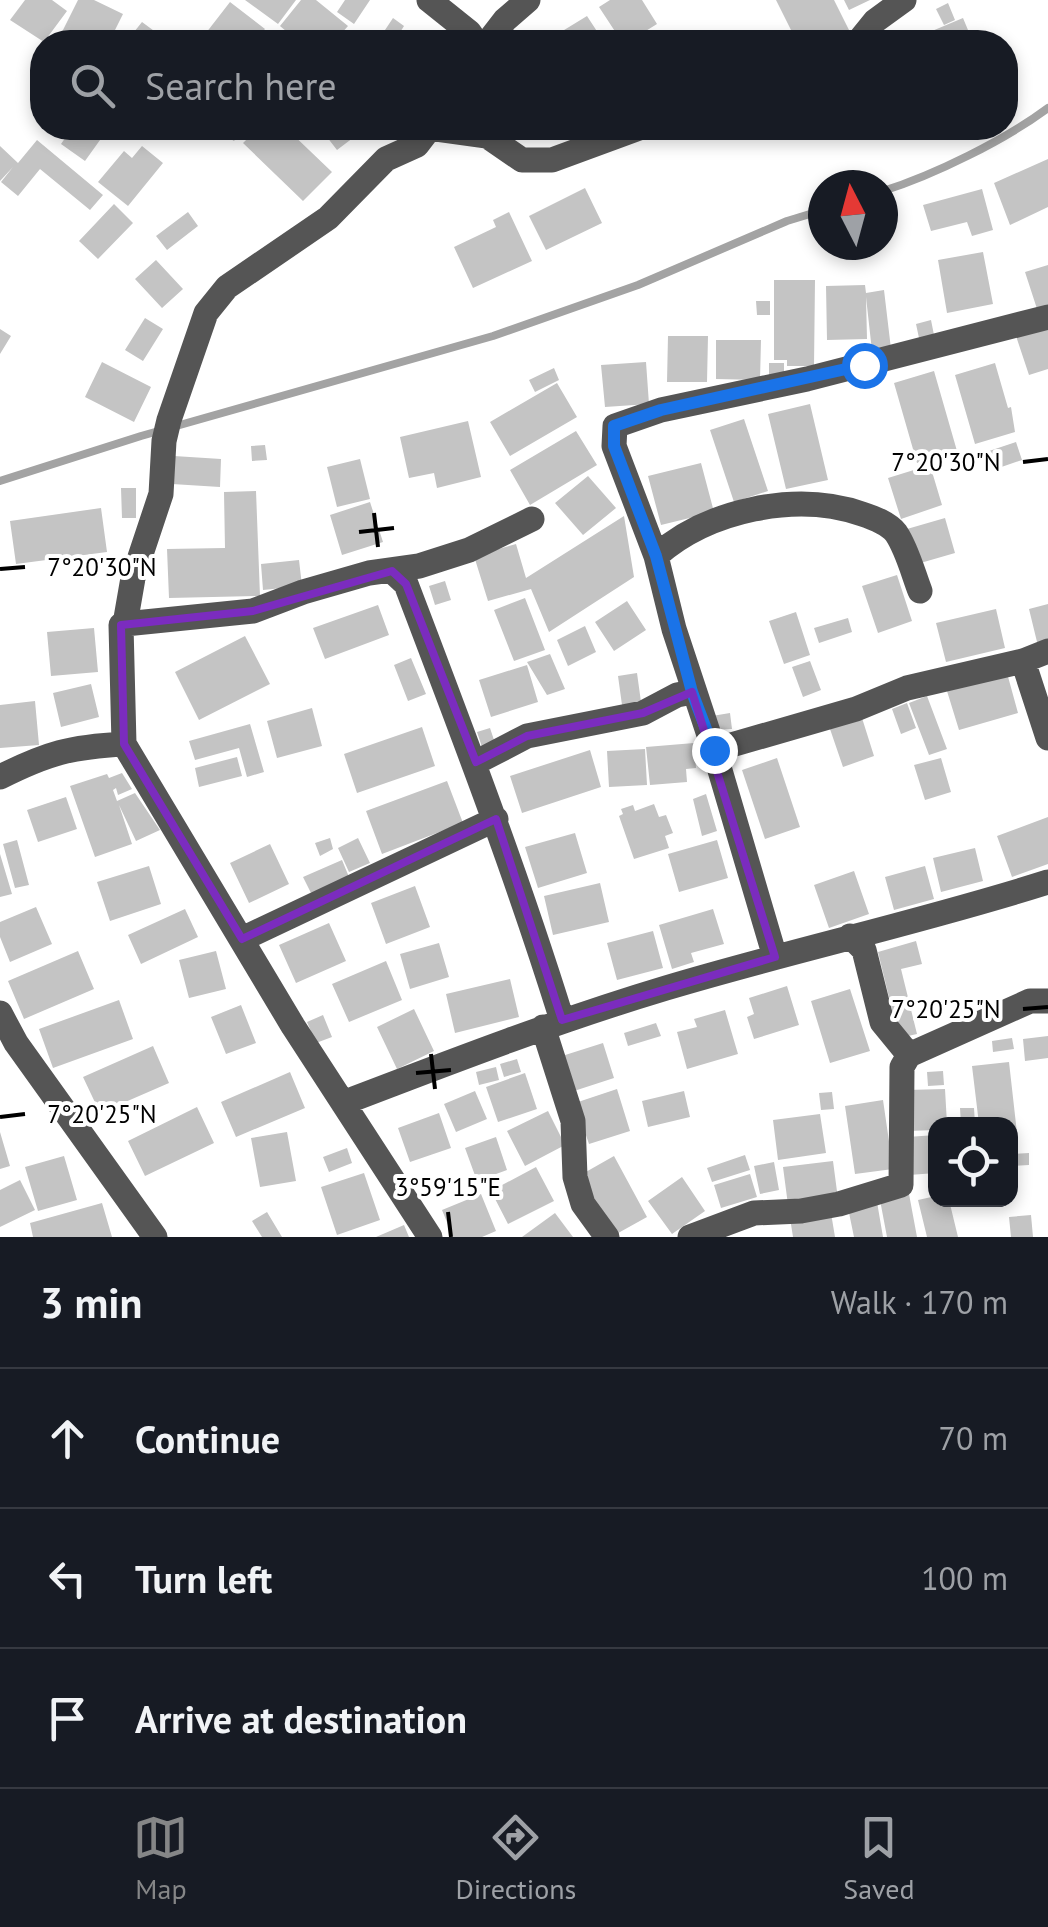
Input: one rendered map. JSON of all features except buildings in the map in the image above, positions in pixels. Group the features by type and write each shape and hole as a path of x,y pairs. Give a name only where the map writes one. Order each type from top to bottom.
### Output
{"street":[{"path":"429,0 467,30"},
{"path":"485,30 502,10 528,0"},
{"path":"868,30 904,0"},
{"path":"421,140 386,159 328,218 227,287 206,313 169,420 161,494 121,625 124,744 430,1237"},
{"path":"493,140 522,160 552,160 606,140"},
{"path":"776,957 714,750 692,692 656,556 614,446 614,426 661,410 826,375 1048,317"},
{"path":"656,556 678,536 729,516 800,503 844,508 881,521 895,533 920,591"},
{"path":"124,624 253,610 336,582 469,550 532,519"},
{"path":"392,571 406,584 496,819 574,1121 576,1177 582,1204 607,1237"},
{"path":"714,750 856,709 908,688 1023,661 1048,651"},
{"path":"1023,661 1048,738"},
{"path":"475,763 527,736 643,713 692,692"},
{"path":"87,746 105,723 125,716"},
{"path":"0,777 46,754 124,744"},
{"path":"242,938 496,819"},
{"path":"343,1102 552,1024 1048,882"},
{"path":"850,936 864,950 882,1022 909,1055"},
{"path":"690,1237 754,1213 839,1204 901,1184 902,1068 909,1055 1030,1001 1048,1002"},
{"path":"1,1017 155,1237"}],"highlighted area":[{"path":"392,571 406,584 476,762 527,736 643,713 692,692 775,957 562,1020 496,819 242,939 124,744 121,625 253,611"}],"waterway":[{"path":"1018,127 1048,108"},
{"path":"898,186 997,140"},
{"path":"0,481 141,436 493,336 638,285 808,215"}],"route":[{"path":"714,750 692,692 656,556 614,446 614,426 661,410 864,365"}]}
